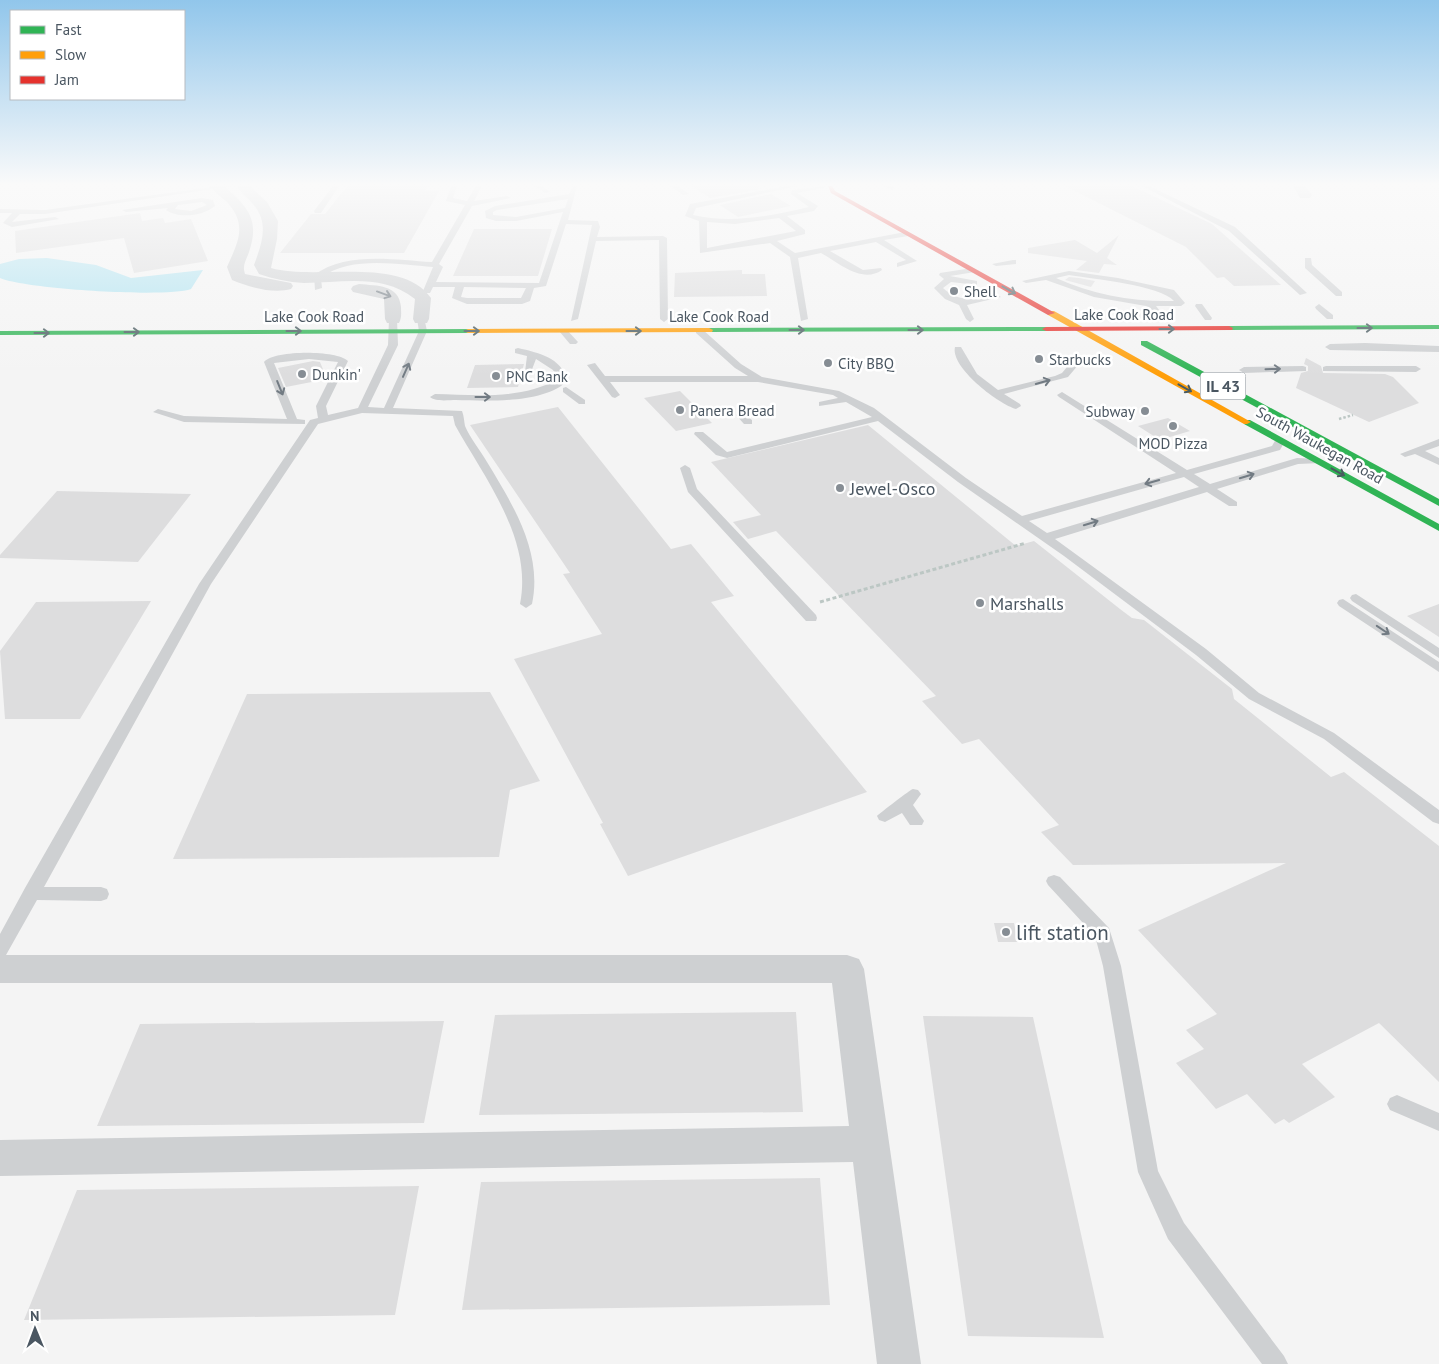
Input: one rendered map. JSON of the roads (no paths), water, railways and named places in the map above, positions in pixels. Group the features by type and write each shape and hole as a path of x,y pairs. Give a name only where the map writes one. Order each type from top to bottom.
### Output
{"main road":[{"name":"IL 43","path":"934,250 1082,330"},
{"path":"992,262 1017,273 1041,289"},
{"name":"Lake Cook Road","path":"0,333 422,325 574,319 1162,319 1439,316"},
{"name":"IL 43","path":"1098,319 1118,330"},
{"name":"Lake Cook Road","path":"326,320 350,320 393,325"},
{"name":"Lake Cook Road","path":"422,325 563,331 1118,330 1341,332 1439,327"},
{"name":"South Waukegan Road","path":"1082,330 1439,528"},
{"name":"South Waukegan Road","path":"1118,330 1439,503"}],"street":[{"path":"242,250 235,267 238,277 251,282 269,285 383,278 426,291 422,325"},
{"path":"268,250 262,265 264,271 318,282 384,292 392,297 393,325"},
{"path":"0,969 847,969 868,1144 899,1364"},
{"path":"0,1158 868,1144"}],"lane":[{"path":"435,265 444,250"},
{"path":"426,291 460,285 542,286 555,250"},
{"path":"574,319 591,250"},
{"path":"663,250 662,271 666,296 664,319"},
{"path":"785,250 794,256 804,319"},
{"path":"794,256 822,250 862,273 878,270"},
{"path":"893,250 913,261 900,266"},
{"path":"1254,250 1303,293"},
{"path":"1308,260 1308,266 1338,294"},
{"path":"318,282 326,268 352,263 435,265 439,267 426,291"},
{"path":"972,270 943,275 981,300"},
{"path":"1017,273 1076,281 1142,295 1172,292 1181,303 1149,304"},
{"path":"1047,277 1069,273 1076,281 1142,295 1162,319"},
{"path":"974,283 949,279 938,288 948,297 962,303 997,297 983,289"},
{"path":"460,285 456,298 467,301 522,301 527,299 531,286"},
{"path":"962,303 970,319"},
{"path":"1199,306 1208,318"},
{"path":"1319,307 1330,317"},
{"path":"362,410 392,346 393,325"},
{"path":"388,409 422,325"},
{"path":"563,331 573,342"},
{"path":"699,331 738,366 759,379"},
{"path":"1330,347 1386,346"},
{"path":"1357,347 1398,351 1439,349"},
{"path":"958,349 962,363 970,374 1016,406"},
{"path":"1427,349 1439,359"},
{"path":"435,397 508,397 532,388 558,385 563,380 561,372 539,357 518,351"},
{"path":"0,950 205,584 319,421 321,406 343,361 339,358 320,357 273,360 269,362 293,422"},
{"path":"539,357 536,371 539,357"},
{"path":"997,393 1058,378 1065,374 1080,357"},
{"path":"592,365 616,395"},
{"path":"1244,370 1303,369"},
{"path":"1326,369 1416,370"},
{"path":"604,379 759,379 801,385 836,393 870,410 962,480 1068,553 1201,652 1254,696 1329,736 1439,818"},
{"path":"707,379 714,388"},
{"path":"566,390 582,402"},
{"path":"1062,395 1233,504"},
{"path":"824,404 847,399"},
{"path":"158,412 184,419 293,422 319,421 362,410 388,409 458,413 460,425 509,509 517,529 527,558 532,591 526,604"},
{"path":"699,434 720,453 728,455 878,417"},
{"path":"1020,520 1276,448 1280,440"},
{"path":"1410,452 1439,442"},
{"path":"1410,452 1439,462"},
{"path":"1045,538 1297,461 1317,461"},
{"path":"685,468 692,490 811,618"},
{"path":"1356,598 1439,654"},
{"path":"1343,603 1439,668"},
{"path":"885,816 909,800 916,821"},
{"path":"1054,880 1103,933 1112,966 1148,1172 1176,1231 1276,1364"},
{"path":"31,893 101,894"},
{"path":"1397,1104 1439,1122"}],"water":[{"path":"47,258 96,265 131,278 203,270 191,289 154,293 65,289 37,286 0,278 0,264 19,259"}],"place":[{"name":"Shell","path":"954,291"},
{"name":"Starbucks","path":"1039,359"},
{"name":"City BBQ","path":"828,363"},
{"name":"Dunkin'","path":"302,374"},
{"name":"PNC Bank","path":"496,376"},
{"name":"Panera Bread","path":"680,410"},
{"name":"Subway","path":"1145,411"},
{"name":"MOD Pizza","path":"1173,426"},
{"name":"Jewel-Osco","path":"840,488"},
{"name":"Marshalls","path":"980,603"},
{"name":"lift station","path":"1006,932"}]}
